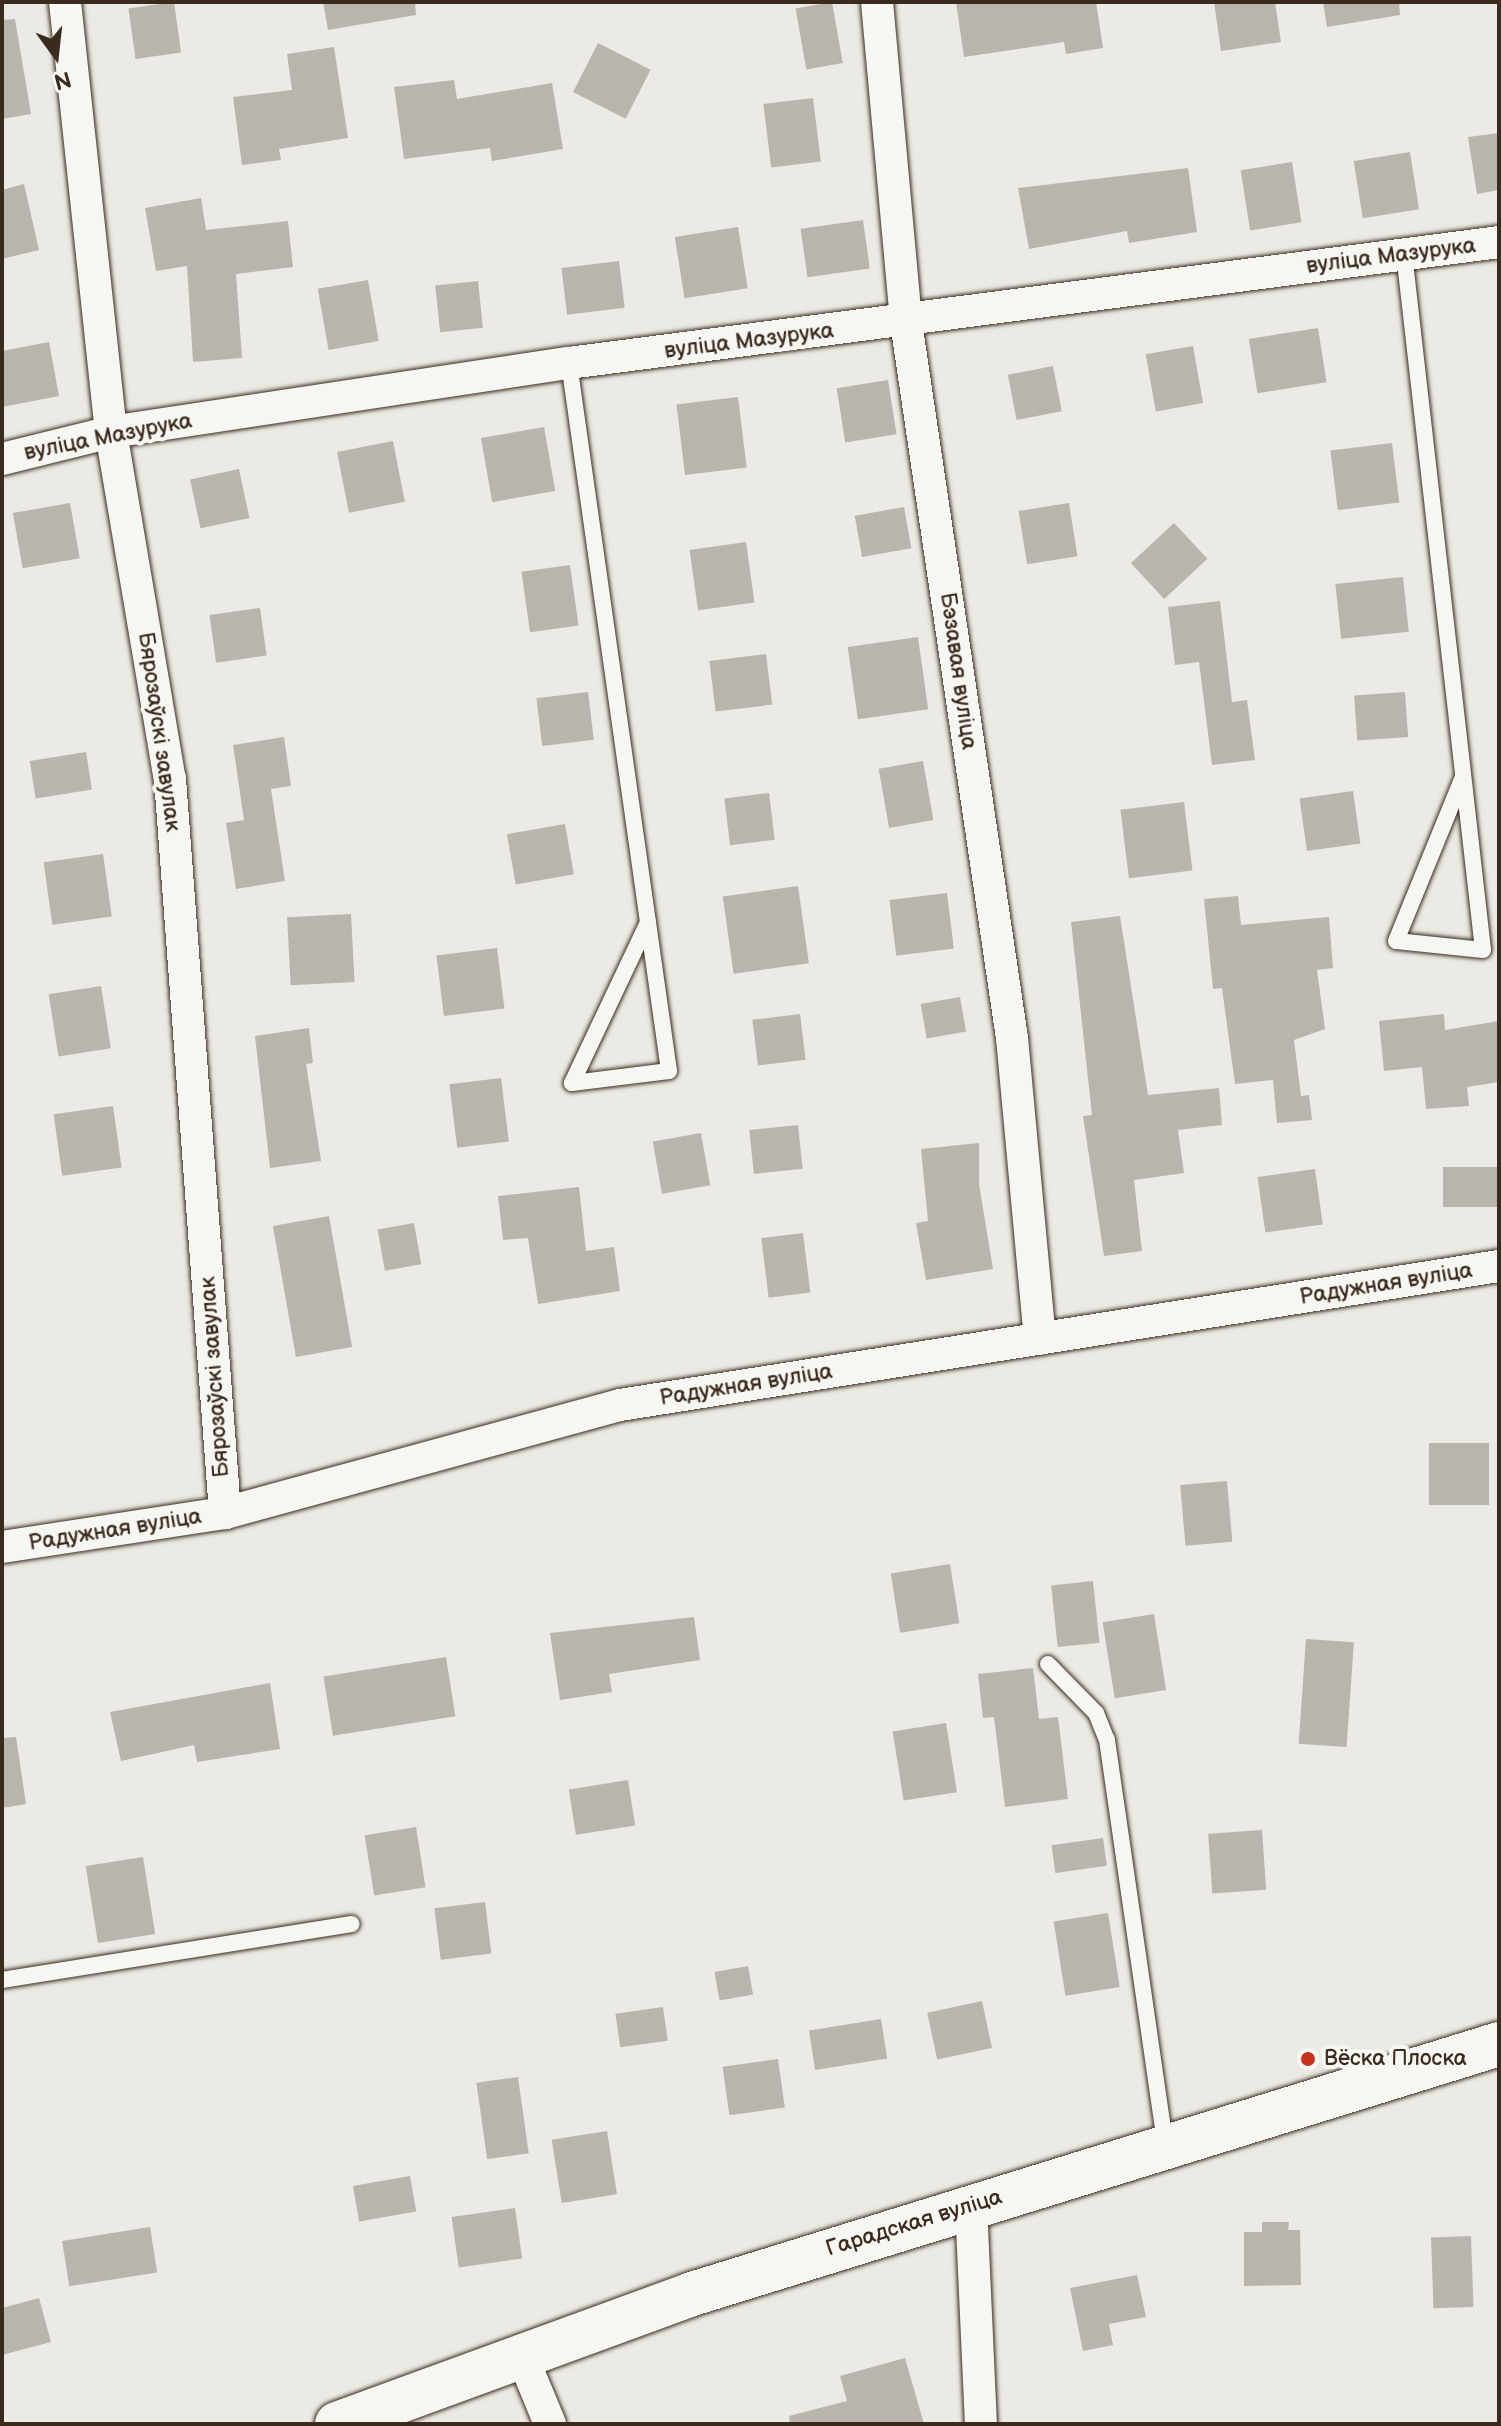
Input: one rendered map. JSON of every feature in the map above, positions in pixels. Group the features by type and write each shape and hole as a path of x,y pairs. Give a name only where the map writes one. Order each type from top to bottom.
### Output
{"main road":[{"name":"Гарадская вуліца","path":"337,2424 692,2294 971,2205 1499,2044"}],"street":[{"name":"Бярозаўскі завулак","path":"65,2 111,432 170,779 225,1513"},
{"name":"Бэзавая вуліца","path":"877,2 906,322 1012,1038 1040,1339"},
{"name":"вуліца Мазурука","path":"2,459 111,432 569,363 906,322 1499,242"},
{"name":"Радужная вуліца","path":"2,1547 225,1513 620,1405 1499,1266"},
{"path":"971,2205 981,2424"},
{"path":"522,2356 550,2424"}],"lane":[{"path":"1404,253 1483,950 1396,941 1463,777"},
{"path":"569,363 648,922 669,1071 572,1083 648,922"},
{"path":"1048,1664 1096,1713 1107,1740 1165,2146"},
{"path":"2,1980 352,1924"}],"building":[{"path":"174,2 181,53 136,59 128,8"},
{"path":"323,2 415,2 416,15 328,30"},
{"path":"832,2 843,63 806,69 796,8"},
{"path":"956,2 1096,2 1103,48 1066,54 1064,42 964,57"},
{"path":"1214,2 1275,2 1281,42 1221,51"},
{"path":"1323,2 1399,2 1400,15 1327,27"},
{"path":"15,19 31,114 2,119 2,20"},
{"path":"598,43 651,70 626,119 573,92"},
{"path":"334,47 348,138 279,149 281,160 242,165 233,97 292,90 287,54"},
{"path":"454,80 457,99 552,83 563,149 492,161 490,148 404,159 394,87"},
{"path":"813,98 821,162 771,168 763,104"},
{"path":"1499,133 1499,190 1477,194 1468,137"},
{"path":"1410,152 1419,209 1363,218 1354,161"},
{"path":"1292,162 1302,222 1250,230 1241,170"},
{"path":"1188,168 1197,232 1129,243 1127,231 1029,249 1018,188"},
{"path":"24,184 39,250 2,259 2,190"},
{"path":"201,198 206,230 288,221 293,267 236,274 242,358 193,362 187,266 156,271 145,208"},
{"path":"863,220 870,269 807,277 801,229"},
{"path":"738,227 748,288 684,298 675,237"},
{"path":"619,261 625,308 567,315 561,268"},
{"path":"368,280 379,341 329,350 318,289"},
{"path":"478,281 483,328 440,332 435,285"},
{"path":"1318,328 1327,382 1257,393 1249,339"},
{"path":"49,342 59,396 2,407 2,351"},
{"path":"1193,346 1203,403 1156,411 1146,354"},
{"path":"1053,366 1062,411 1017,420 1008,375"},
{"path":"888,380 897,434 845,442 837,388"},
{"path":"738,397 747,467 685,475 676,405"},
{"path":"544,427 555,491 492,502 481,438"},
{"path":"393,441 405,502 349,513 337,452"},
{"path":"1392,443 1399,503 1338,510 1330,451"},
{"path":"239,469 249,518 200,528 190,479"},
{"path":"70,503 80,558 23,568 13,513"},
{"path":"1069,503 1077,556 1027,564 1019,511"},
{"path":"904,507 911,548 862,557 855,516"},
{"path":"1174,523 1207,559 1164,599 1131,563"},
{"path":"746,542 754,602 698,610 690,550"},
{"path":"570,565 578,625 530,632 521,572"},
{"path":"1403,577 1409,632 1341,639 1335,584"},
{"path":"1220,601 1232,702 1247,700 1255,760 1212,765 1199,662 1175,665 1168,607"},
{"path":"260,608 267,656 216,663 209,615"},
{"path":"918,637 928,709 858,719 848,647"},
{"path":"766,654 772,705 716,712 709,661"},
{"path":"588,692 594,740 542,746 536,698"},
{"path":"1405,692 1408,737 1357,740 1354,696"},
{"path":"284,737 291,786 271,789 285,881 236,889 226,823 244,820 233,745"},
{"path":"86,752 92,790 36,798 30,761"},
{"path":"923,761 933,820 889,828 879,769"},
{"path":"1353,791 1360,843 1307,851 1300,799"},
{"path":"769,793 775,840 730,845 724,798"},
{"path":"1184,802 1192,870 1129,878 1120,810"},
{"path":"565,824 574,874 516,884 507,834"},
{"path":"103,854 112,916 52,925 44,862"},
{"path":"798,886 809,963 734,974 723,897"},
{"path":"947,893 954,949 896,956 889,900"},
{"path":"1238,896 1241,925 1329,917 1333,968 1317,970 1325,1029 1294,1040 1301,1096 1309,1095 1312,1120 1277,1123 1273,1080 1235,1084 1222,988 1213,989 1204,899"},
{"path":"351,914 355,982 291,985 287,917"},
{"path":"1120,916 1148,1095 1219,1088 1222,1125 1178,1130 1184,1173 1134,1180 1142,1251 1104,1256 1083,1116 1092,1115 1071,922"},
{"path":"497,948 504,1009 444,1016 436,955"},
{"path":"101,986 111,1048 59,1057 49,994"},
{"path":"960,997 966,1031 927,1038 921,1004"},
{"path":"800,1014 806,1060 758,1066 752,1020"},
{"path":"1444,1014 1445,1030 1499,1021 1499,1082 1467,1087 1469,1106 1426,1109 1422,1067 1384,1071 1379,1021"},
{"path":"309,1028 313,1063 306,1064 321,1161 270,1168 255,1036"},
{"path":"501,1078 509,1142 457,1148 449,1084"},
{"path":"113,1106 122,1167 62,1176 54,1114"},
{"path":"798,1125 803,1169 754,1174 749,1130"},
{"path":"701,1133 710,1185 662,1194 653,1142"},
{"path":"979,1143 979,1184 993,1269 926,1280 916,1223 928,1221 921,1149"},
{"path":"1443,1167 1499,1167 1499,1207 1443,1207"},
{"path":"1315,1169 1323,1224 1265,1233 1258,1177"},
{"path":"579,1187 586,1251 614,1247 620,1291 538,1304 528,1238 503,1240 498,1196"},
{"path":"329,1216 352,1347 296,1357 273,1226"},
{"path":"414,1223 421,1264 385,1271 378,1229"},
{"path":"803,1233 810,1293 769,1298 761,1238"},
{"path":"1429,1443 1489,1443 1489,1505 1429,1505"},
{"path":"1227,1481 1232,1542 1185,1546 1180,1485"},
{"path":"950,1564 959,1623 900,1633 891,1573"},
{"path":"1093,1581 1099,1643 1058,1647 1051,1585"},
{"path":"1154,1614 1166,1690 1115,1698 1103,1622"},
{"path":"694,1617 700,1660 609,1674 612,1692 560,1700 550,1633"},
{"path":"1306,1639 1354,1642 1347,1747 1299,1744"},
{"path":"446,1657 455,1716 333,1736 324,1676"},
{"path":"1033,1668 1039,1719 1058,1717 1068,1799 1005,1807 994,1717 983,1718 978,1674"},
{"path":"270,1683 280,1749 197,1762 194,1745 121,1761 110,1712"},
{"path":"946,1723 957,1792 904,1801 893,1731"},
{"path":"16,1737 26,1804 2,1808 2,1738"},
{"path":"628,1780 635,1825 576,1835 569,1789"},
{"path":"416,1827 426,1887 374,1895 365,1835"},
{"path":"1262,1830 1266,1890 1212,1894 1208,1834"},
{"path":"1103,1838 1107,1866 1055,1873 1052,1845"},
{"path":"143,1857 155,1934 98,1943 86,1866"},
{"path":"485,1902 491,1954 441,1960 434,1908"},
{"path":"1108,1913 1120,1987 1065,1996 1054,1922"},
{"path":"748,1966 753,1995 720,2000 715,1972"},
{"path":"982,2001 992,2048 937,2060 927,2013"},
{"path":"663,2007 668,2041 620,2047 615,2014"},
{"path":"881,2019 887,2059 815,2070 809,2030"},
{"path":"778,2059 785,2108 729,2115 723,2067"},
{"path":"518,2077 529,2153 487,2159 476,2083"},
{"path":"607,2131 617,2194 562,2203 552,2140"},
{"path":"410,2176 416,2211 359,2222 353,2186"},
{"path":"515,2208 522,2259 459,2267 452,2217"},
{"path":"1262,2222 1289,2222 1288,2230 1300,2230 1301,2285 1244,2286 1244,2232 1262,2232"},
{"path":"150,2227 157,2272 69,2286 62,2241"},
{"path":"1471,2236 1473,2307 1434,2308 1431,2237"},
{"path":"1137,2275 1146,2317 1109,2324 1113,2345 1083,2351 1070,2288"},
{"path":"39,2298 51,2342 2,2355 2,2308"},
{"path":"905,2358 924,2424 790,2424 789,2416 847,2401 840,2376"}],"place":[{"name":"Вёска Плоска","path":"1308,2059"}]}
